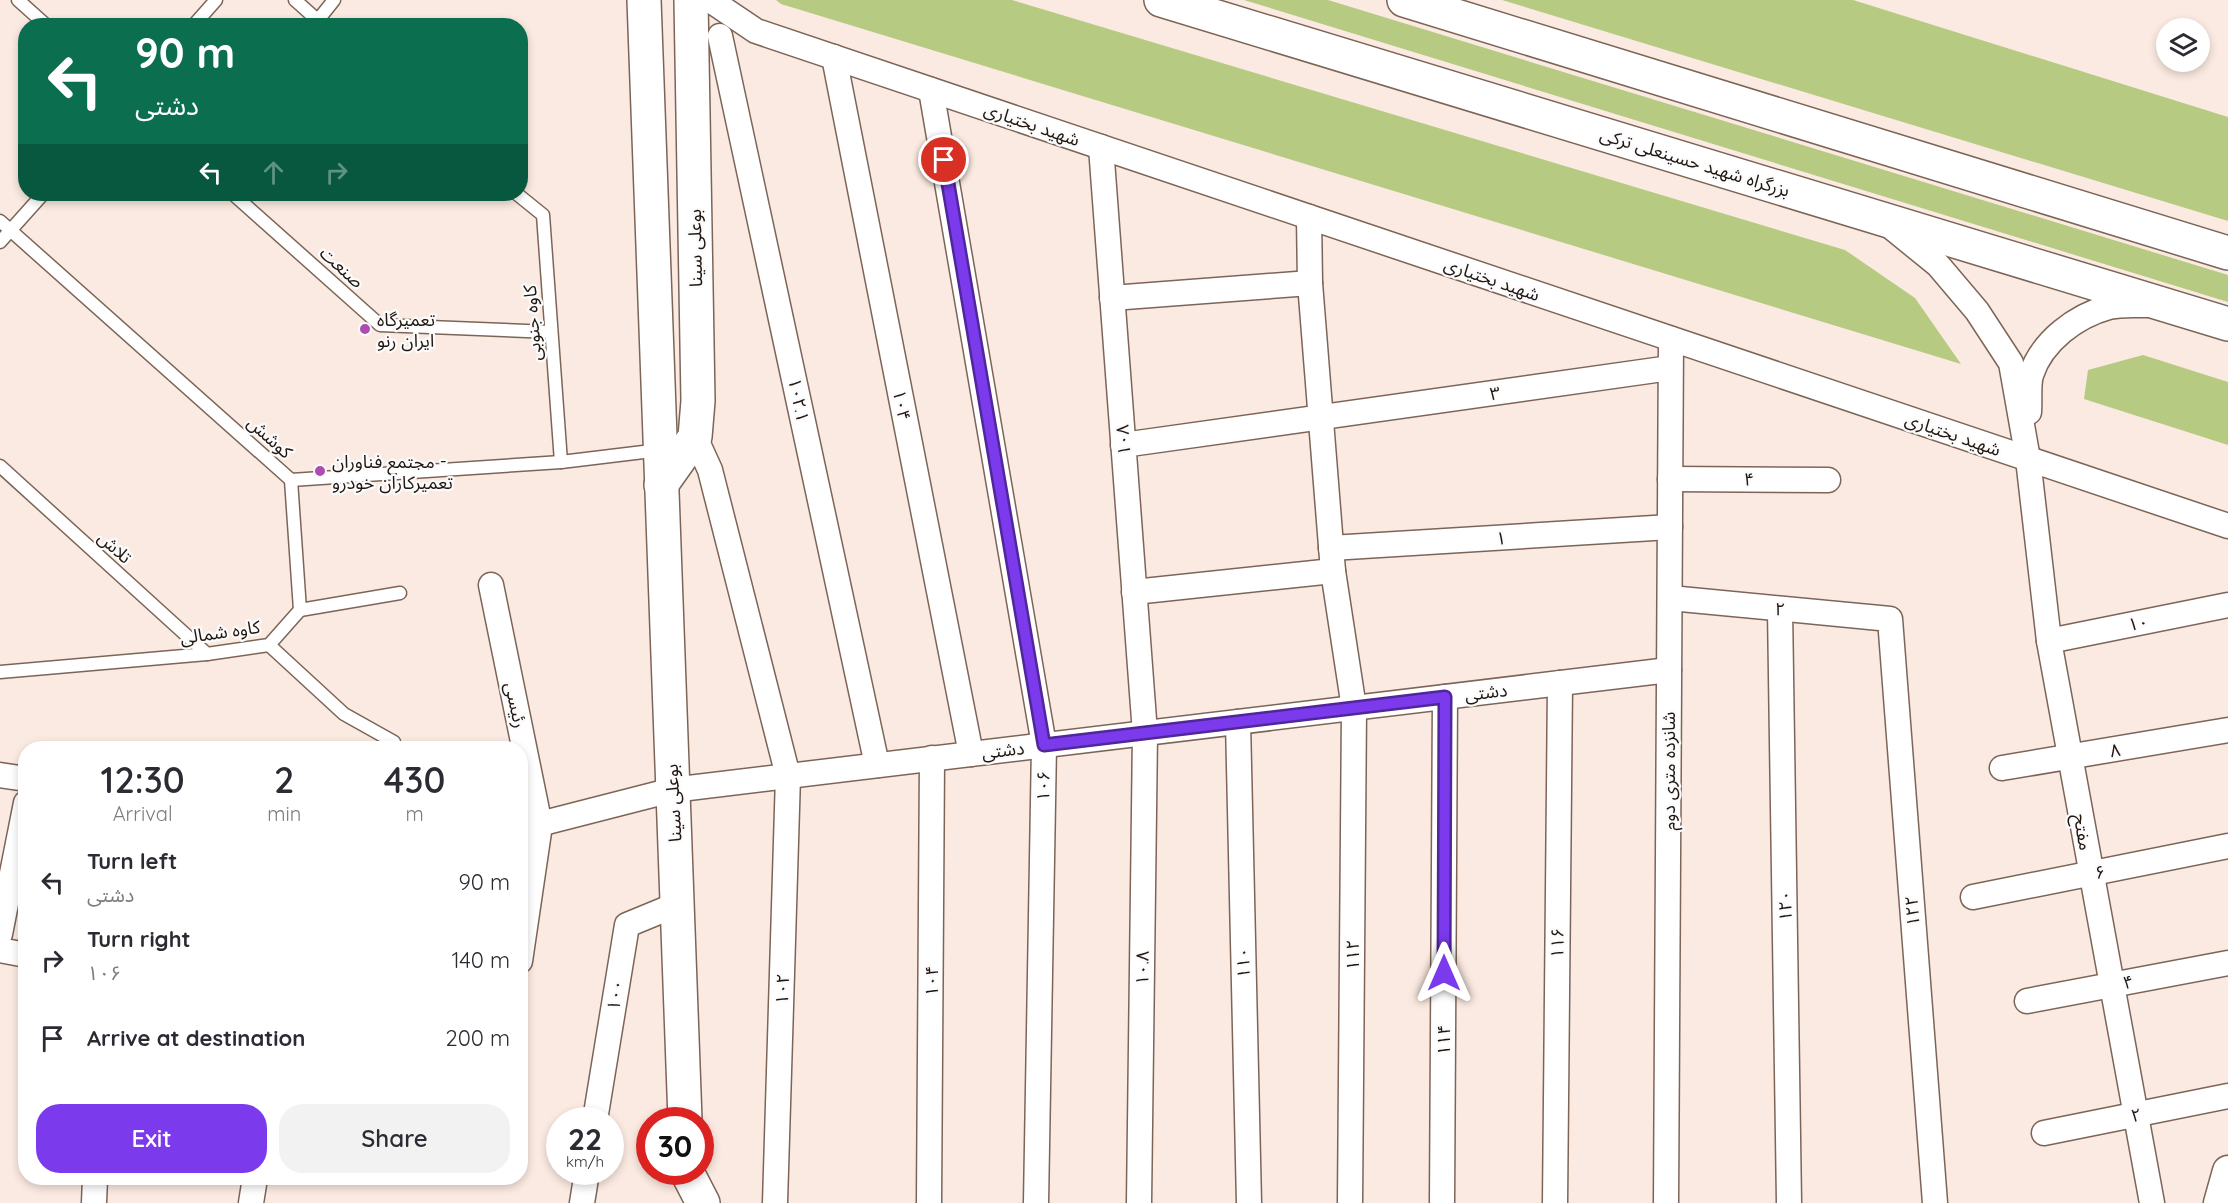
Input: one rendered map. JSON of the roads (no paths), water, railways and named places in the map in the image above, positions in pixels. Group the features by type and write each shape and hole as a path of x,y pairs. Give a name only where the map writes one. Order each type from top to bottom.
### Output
{"main road":[{"name":"بوعلی سینا","path":"644,0 675,445"},
{"name":"بوعلی سینا","path":"685,1107 661,485 675,445 698,401 691,0"},
{"name":"بزرگراه شهید حسینعلی ترکی","path":"1161,0 2228,324"},
{"path":"1404,0 2228,253"},
{"path":"687,1185 688,1203"},
{"path":"694,1185 703,1203"}],"street":[{"path":"710,0 756,31"},
{"path":"692,62 708,42 720,36 756,31"},
{"name":"شهید بختیاری","path":"756,31 2228,526"},
{"name":"۱۰۲.۱","path":"720,36 877,765"},
{"name":"۱۰۴","path":"834,57 971,754"},
{"name":"۱۰۶","path":"931,90 1044,745 1036,1203"},
{"name":"۱۰۸","path":"1101,147 1144,733"},
{"name":"۱۱۲","path":"1309,217 1310,283 1332,560 1354,708 1350,1203"},
{"path":"1881,218 1938,265 1977,311 2011,363 2028,459"},
{"path":"1112,298 1310,283"},
{"path":"2028,459 2030,376 2043,352 2061,332 2083,318 2110,306 2162,304"},
{"name":"شانزده متری دوم","path":"1666,1203 1671,339"},
{"name":"۳","path":"1123,445 1670,368"},
{"name":"۱۰۲","path":"675,445 710,470 788,776 776,1203"},
{"name":"مفتح","path":"2028,459 2049,641 2134,1115 2152,1203"},
{"name":"۴","path":"1670,478 1828,480"},
{"name":"۱","path":"1134,592 1332,560 1670,527"},
{"name":"رئیسی","path":"491,585 516,741"},
{"name":"۲","path":"1670,598 1890,619"},
{"name":"۱۰","path":"2049,641 2228,605"},
{"name":"۱۲۰","path":"1780,609 1789,1203"},
{"name":"۱۲۲","path":"1890,619 1935,1203"},
{"name":"دشتی","path":"530,827 672,790 1669,670"},
{"name":"۱۱۶","path":"1555,1203 1560,683"},
{"name":"۱۱۴","path":"1442,1203 1445,697"},
{"name":"۱۱۰","path":"1238,722 1249,1203"},
{"name":"۸","path":"2002,768 2228,730"},
{"name":"۱۰.۸","path":"1139,1203 1144,733"},
{"name":"۱۰۴","path":"929,1203 932,758"},
{"path":"0,775 18,778"},
{"name":"رئیسی","path":"528,854 530,827"},
{"path":"0,934 18,843"},
{"name":"۶","path":"1973,897 2228,846"},
{"name":"۱۰۰","path":"597,1107 627,925 678,904"},
{"path":"0,950 18,953"},
{"name":"۴","path":"2027,1001 2228,963"},
{"name":"۲","path":"2044,1133 2228,1096"},
{"path":"2219,1203 2228,1171"},
{"path":"93,1203 94,1185"},
{"path":"251,1203 254,1185"},
{"path":"582,1203 585,1185"}],"lane":[{"path":"18,0 38,18"},
{"path":"200,18 216,0"},
{"path":"295,0 315,18"},
{"path":"324,18 334,0"},
{"path":"0,242 37,201"},
{"name":"صنعت","path":"241,201 380,325 551,332"},
{"name":"کاوه جنوبی","path":"526,201 543,215 561,462"},
{"name":"کوشش","path":"0,221 291,480 561,462 675,445"},
{"name":"تلاش","path":"0,466 207,654"},
{"path":"291,480 300,610 400,593"},
{"name":"کاوه شمالی","path":"0,672 207,654 269,645 300,610"},
{"path":"269,645 344,714 392,741"}],"place":[{"name":"تعمیرگاه ایران رنو","path":"365,329"},
{"name":"مجتمع فناوران - تعمیرکاران خودرو","path":"320,471"}]}
